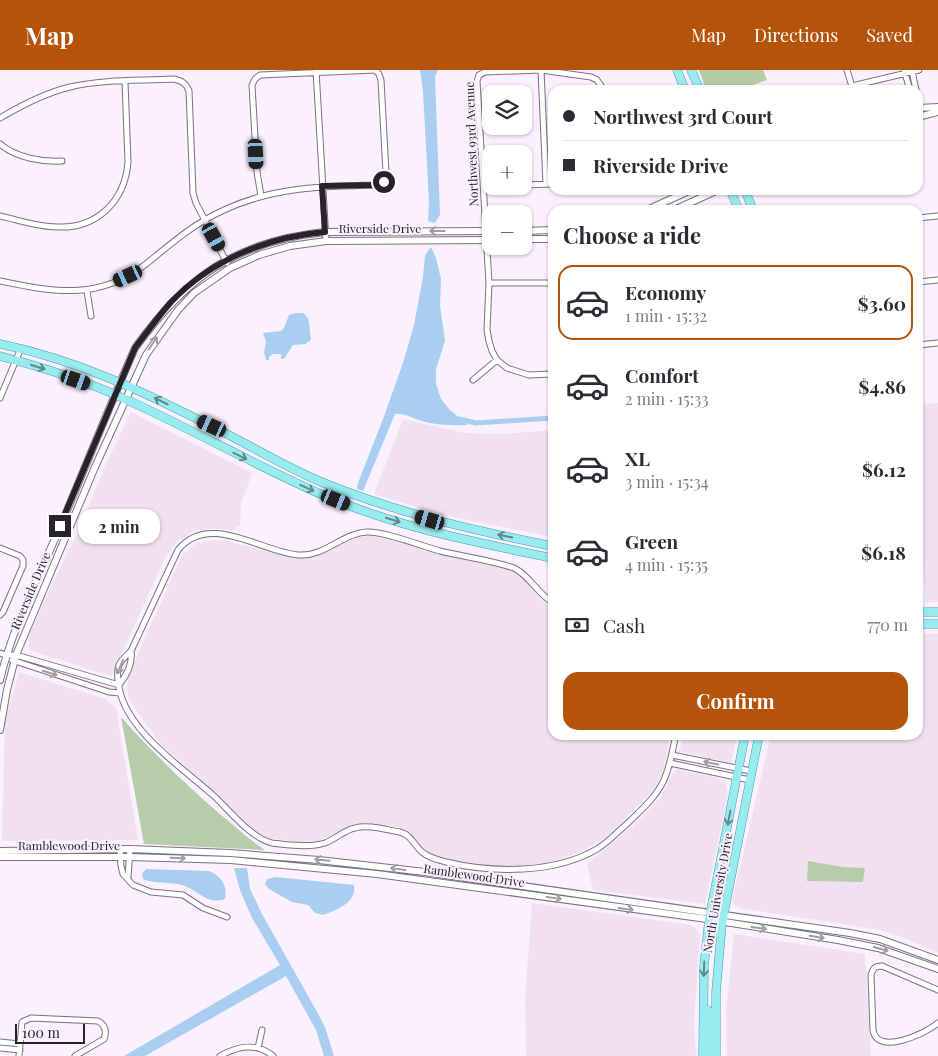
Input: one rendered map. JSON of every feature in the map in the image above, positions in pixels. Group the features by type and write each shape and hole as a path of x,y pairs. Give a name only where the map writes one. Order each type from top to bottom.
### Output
{"main road":[{"path":"677,70 683,85"},
{"path":"691,70 698,85"},
{"path":"0,344 47,355 130,386 299,471 365,499 443,523 548,545"},
{"path":"0,356 116,394 268,470 347,505 440,534 548,557"},
{"path":"923,612 938,612"},
{"path":"923,624 938,624"},
{"name":"North University Drive","path":"703,1056 705,953 710,916 744,740"},
{"name":"North University Drive","path":"716,1056 716,992 722,919 758,740"},
{"path":"704,993 708,1006 710,1030 716,1037"},
{"path":"702,1031 706,1032 710,1043 711,1056"}],"street":[{"path":"0,281 49,290 87,290 128,276 174,240 204,220 223,210 261,196 301,188 377,185 384,182 386,173 381,80 375,70 316,71 260,75 255,79 252,85 252,95 257,172 261,196"},
{"name":"Northwest 93rd Avenue","path":"482,167 477,81 479,75 485,72 541,70"},
{"path":"532,185 546,184 541,70 591,77 597,80 600,85"},
{"path":"847,70 852,85"},
{"path":"862,85 904,71 919,70"},
{"path":"316,71 326,241"},
{"path":"904,71 908,85"},
{"path":"912,71 915,85"},
{"path":"0,118 46,94 71,87 97,83 181,80 187,85 189,91 193,193 204,220 230,268"},
{"path":"0,216 56,228 70,227 94,219 110,207 124,187 127,175 125,82"},
{"path":"923,108 938,107"},
{"path":"923,116 938,112"},
{"path":"0,144 7,150 24,156 51,161 62,160"},
{"path":"658,205 680,195"},
{"path":"685,205 707,195"},
{"path":"923,218 938,216"},
{"path":"532,231 548,230"},
{"name":"Riverside Drive","path":"0,680 3,654 135,348 172,302 196,279 226,260 260,245 298,236 325,232 482,231"},
{"path":"532,240 548,239"},
{"name":"Riverside Drive","path":"0,730 15,658 130,386 146,355 178,310 194,293 230,268 290,246 326,241 482,240"},
{"name":"Northwest 93rd Avenue","path":"489,255 487,330 492,351 497,360"},
{"path":"923,282 938,280"},
{"path":"489,283 548,283"},
{"path":"87,290 91,316"},
{"path":"923,345 938,344"},
{"path":"0,398 22,348"},
{"path":"474,380 497,360 507,368 517,372 529,375 548,374"},
{"path":"548,599 523,572 514,568 440,551 379,533 365,532 356,534 315,553 300,555 229,535 205,535 190,539 178,550 131,651 120,663 117,674 120,693 127,710 151,741 182,772 213,796 255,835 273,843 324,843 345,831 356,827 363,827 402,833 409,836 423,852 433,858 464,866 506,870 554,864 590,853 609,840 659,790 670,763 675,740"},
{"path":"0,548 20,556 24,566 0,615"},
{"path":"119,685 125,678 129,668 132,658 131,651"},
{"path":"3,654 109,692 120,693"},
{"path":"15,658 119,685"},
{"path":"672,755 751,771"},
{"path":"670,763 750,780"},
{"path":"120,849 124,874 133,885 151,892 183,895 203,908 227,917"},
{"path":"128,877 130,849"},
{"name":"Ramblewood Drive","path":"0,851 130,849 249,854 378,866 710,916 870,946 914,959 938,969"},
{"name":"Ramblewood Drive","path":"0,857 129,857 231,860 377,874 710,916"},
{"name":"Ramblewood Drive","path":"722,919 862,935 896,944 938,960"},
{"path":"938,990 882,966 876,966 871,975 873,1030 874,1037 878,1041 886,1044 908,1041 938,1023"},
{"path":"20,1050 22,1022 26,1019 98,1021 101,1023 105,1030 104,1039 75,1056"},
{"path":"258,1048 262,1030"},
{"path":"0,1042 20,1050"},
{"path":"220,1056 240,1047 258,1048 273,1056"},
{"path":"0,1048 20,1050"}],"shaded area":[{"path":"938,403 938,602 926,603 923,562 923,404"},
{"path":"131,412 252,473 241,504 240,525 233,530 196,530 178,541 170,550 112,675 107,675 29,650 29,635 81,526 104,468"},
{"path":"403,419 465,433 504,434 548,430 548,536 442,515 374,494"},
{"path":"370,535 510,570 520,575 548,605 548,740 669,740 664,769 653,790 612,832 598,842 580,852 555,861 515,867 470,864 441,859 428,852 403,828 365,823 351,825 320,841 292,841 270,838 257,832 160,743 129,700 128,676 182,555 196,543 213,540 227,541 293,558 309,558 351,540"},
{"path":"923,634 938,634 938,953 907,939 880,930 739,908 732,901 770,740 923,740"},
{"path":"19,672 105,699 116,708 138,840 2,841 5,719"},
{"path":"682,740 736,740 731,763 679,751"},
{"path":"677,769 725,780 728,794 705,904 593,890 587,864 633,826 661,797"},
{"path":"532,903 691,925 698,930 700,935 694,1023 696,1056 526,1056 525,999"},
{"path":"734,934 865,954 871,1056 727,1056 726,1012"}],"green space":[{"path":"699,70 763,70 767,80 753,85 704,84"},
{"path":"121,717 194,791 265,850 144,844"},
{"path":"808,861 843,867 865,868 863,882 807,881"}],"water":[{"path":"420,70 438,70 435,77 440,215 435,223 428,221 429,201"},
{"path":"431,247 441,279 440,306 445,341 436,369 436,384 441,399 449,409 468,425 433,423 395,414 363,491 357,489 358,483 403,363 414,325 425,255"},
{"path":"303,313 308,318 311,340 305,344 293,345 284,359 281,359 281,354 273,354 269,357 269,360 266,360 264,352 266,342 263,333 281,331 289,315"},
{"path":"234,868 247,868 250,889 325,1027 334,1056 324,1056 316,1030 286,976 145,1056 124,1056 280,965 252,918 240,890"},
{"path":"146,869 209,871 223,882 226,894 225,899 212,900 178,884 152,882 143,879 142,874"},
{"path":"276,877 354,885 354,891 352,897 344,905 323,915 315,913 308,905 292,902 269,889 265,884 267,879"}],"waterway":[{"path":"459,419 476,423 548,418"}],"route":[{"path":"60,526 135,348 172,302 196,279 226,260 260,245 312,233 325,232 322,186 377,185 384,182"}]}
